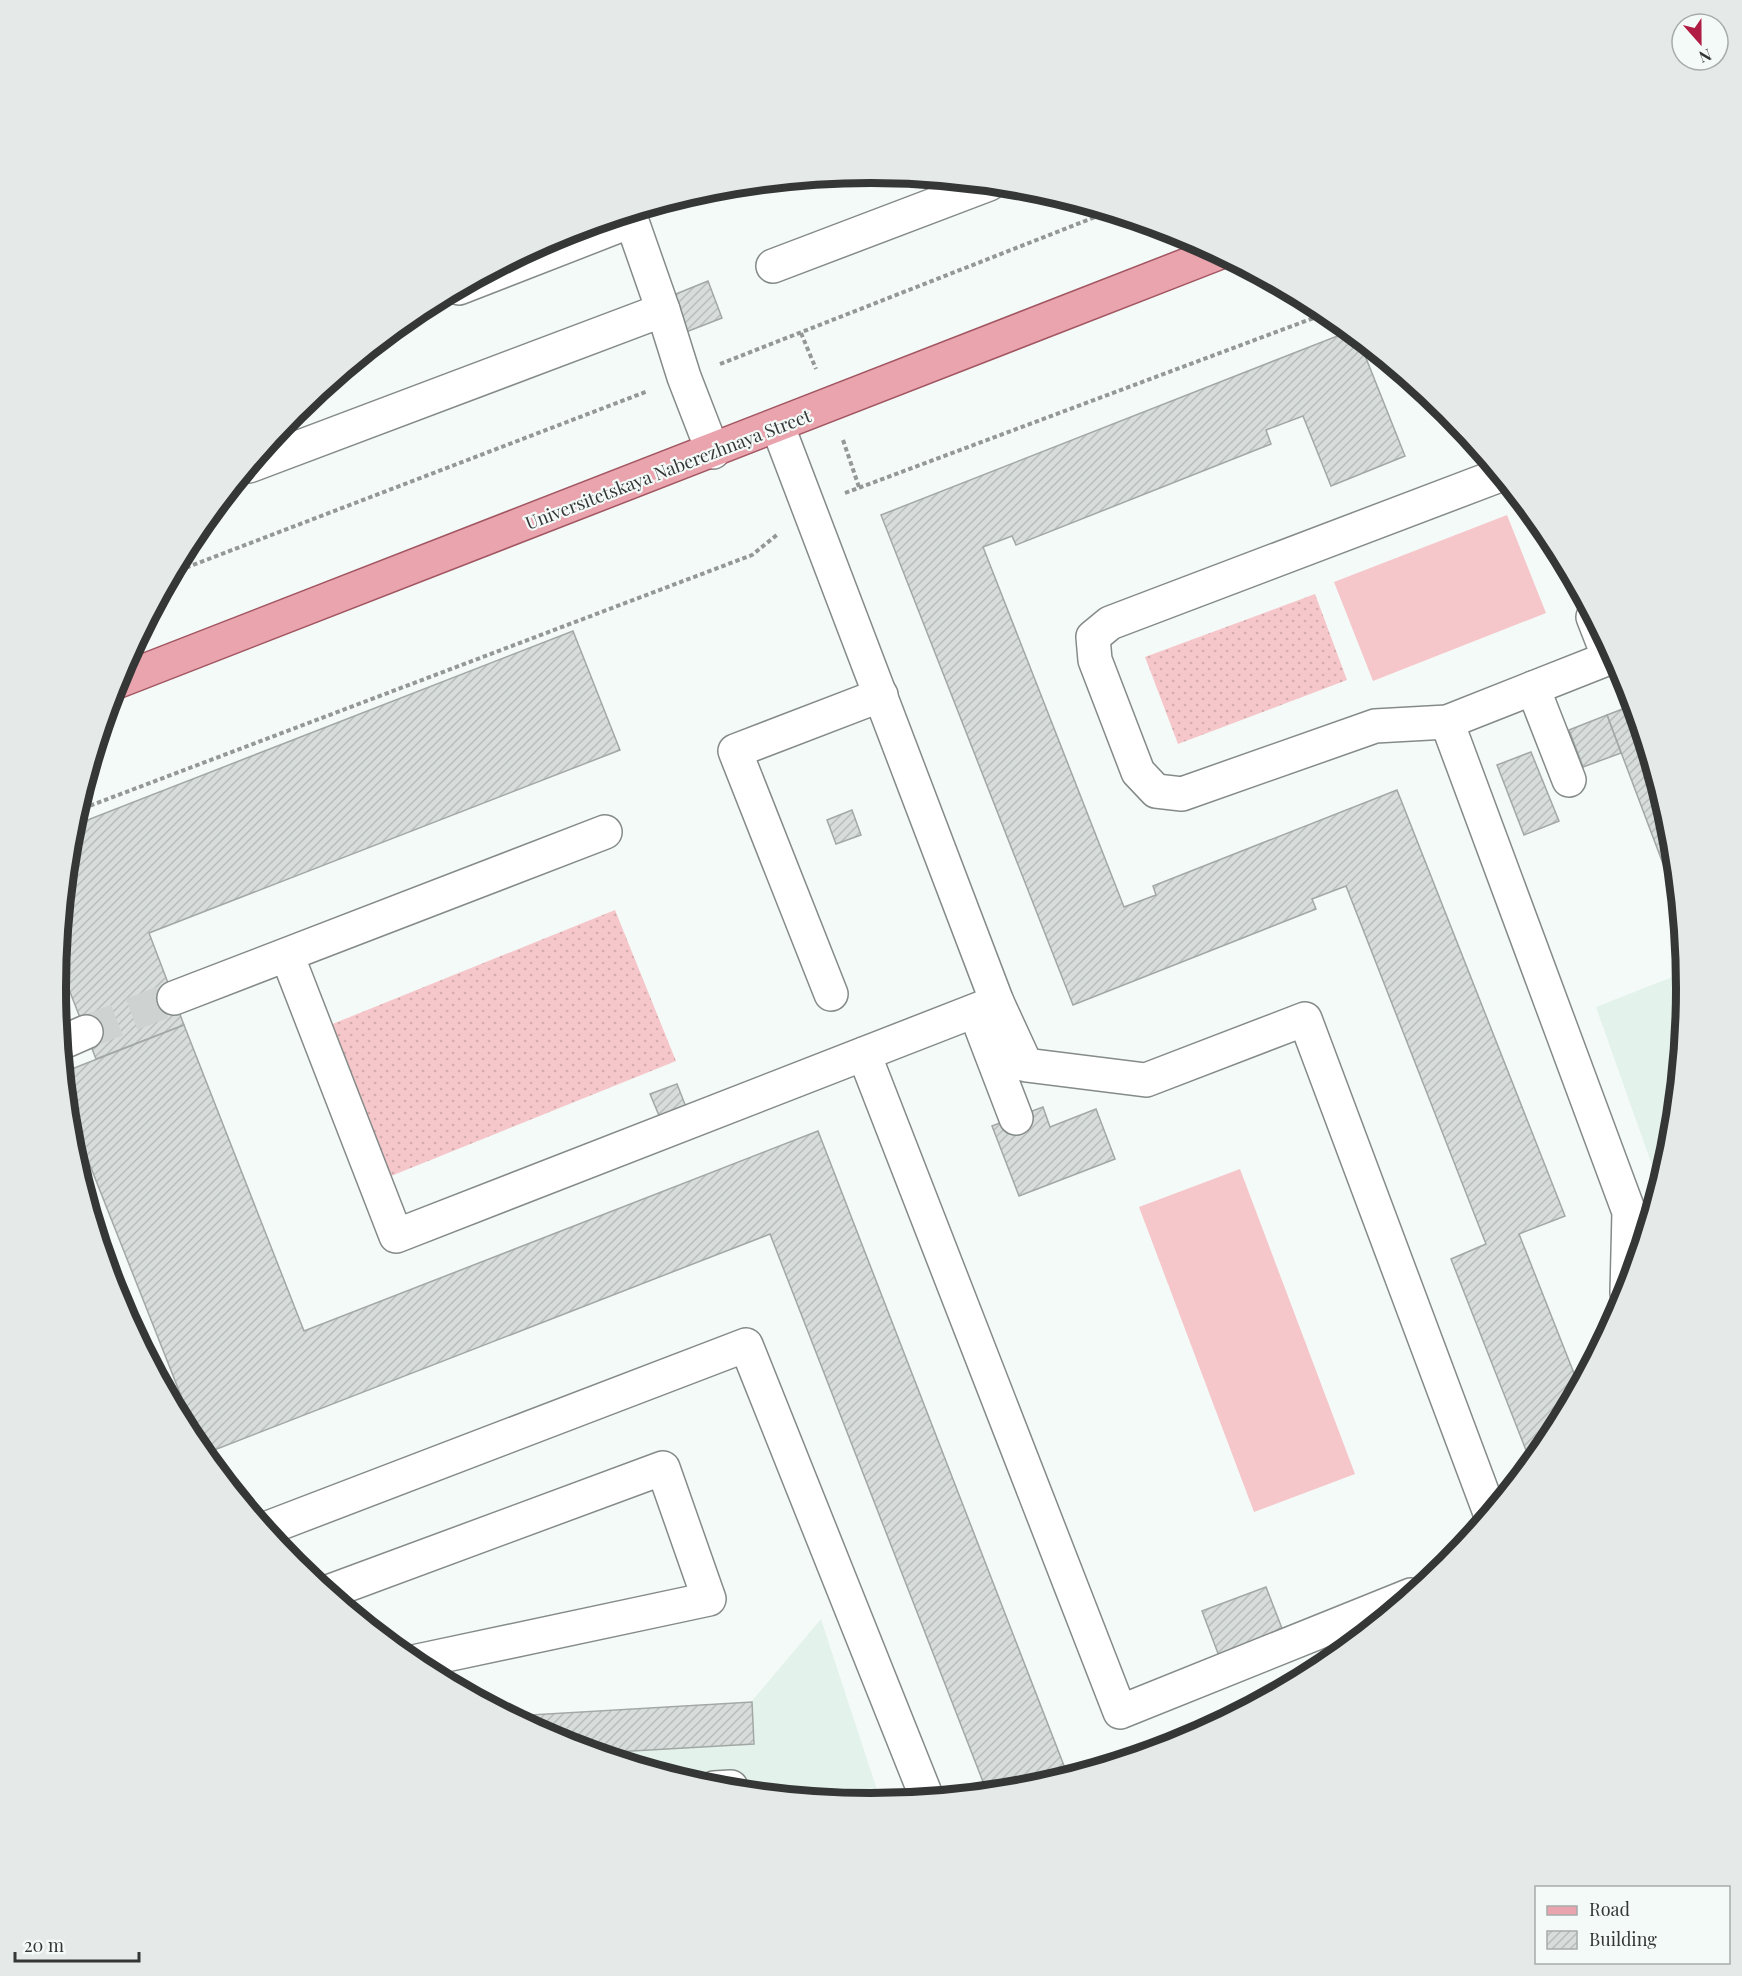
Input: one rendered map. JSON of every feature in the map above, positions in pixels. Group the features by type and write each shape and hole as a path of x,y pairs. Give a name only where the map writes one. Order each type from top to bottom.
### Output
{"main road":[{"name":"Universitetskaya Naberezhnaya Street","path":"128,677 778,427 1208,257"}],"lane":[{"path":"773,266 974,190"},
{"path":"631,220 684,377 713,452"},
{"path":"544,253 580,238"},
{"path":"263,461 663,310"},
{"path":"778,427 881,695 986,1007 1016,1118"},
{"path":"1493,478 1110,623 1093,637 1095,660 1138,772 1156,791 1182,794 1375,726 1447,722 1606,661"},
{"path":"1533,688 1569,780"},
{"path":"831,994 735,751 881,695"},
{"path":"1447,722 1629,1212 1628,1261"},
{"path":"174,998 605,832"},
{"path":"287,955 396,1236 986,1007"},
{"path":"986,1007 1026,1065 1146,1080 1305,1019 1487,1506"},
{"path":"864,1054 1120,1712 1373,1617"},
{"path":"273,1526 746,1346 924,1791"},
{"path":"336,1589 663,1467 709,1599 427,1659"}],"path":[{"path":"185,568 1098,216"},
{"path":"87,807 752,555 810,508 859,487 1315,317"},
{"path":"104,1231 134,1311"}],"shaded area":[{"path":"1507,515 1546,613 1373,681 1334,582"},
{"path":"1315,594 1347,680 1178,744 1145,657"},
{"path":"615,910 676,1061 386,1178 325,1027"},
{"path":"1676,976 1674,1041 1669,1093 1655,1172 1596,1007"},
{"path":"1240,1169 1355,1474 1254,1512 1139,1207"},
{"path":"821,1619 878,1793 818,1791 714,1778 663,1766 612,1750 526,1715 751,1702"}],"building":[{"path":"708,281 722,318 686,332 671,296"},
{"path":"1341,335 1363,351 1405,456 1331,486 1303,416 1266,430 1271,444 1016,545 1012,536 983,547 1124,907 1156,895 1153,886 1397,790 1565,1216 1519,1234 1575,1377 1527,1453 1451,1259 1486,1244 1346,886 1312,899 1316,909 1073,1005 881,515"},
{"path":"573,631 620,750 149,933 184,1025 96,1059 66,982 73,883 83,822"},
{"path":"1625,708 1649,780 1667,868 1665,869 1607,715"},
{"path":"1607,715 1621,753 1583,767 1569,730"},
{"path":"1531,752 1559,821 1524,835 1497,765"},
{"path":"852,810 861,835 836,844 827,820"},
{"path":"184,1025 304,1331 818,1131 1065,1769 984,1785 770,1234 213,1451 187,1411 80,1141 71,1069"},
{"path":"677,1084 686,1107 660,1118 650,1094"},
{"path":"1043,1107 1050,1127 1096,1109 1115,1159 1019,1196 992,1126"},
{"path":"1266,1587 1283,1631 1219,1656 1202,1611"},
{"path":"752,1702 754,1744 618,1752 563,1732 526,1715"}],"tunnel":[{"path":"86,1032 174,998"}]}
